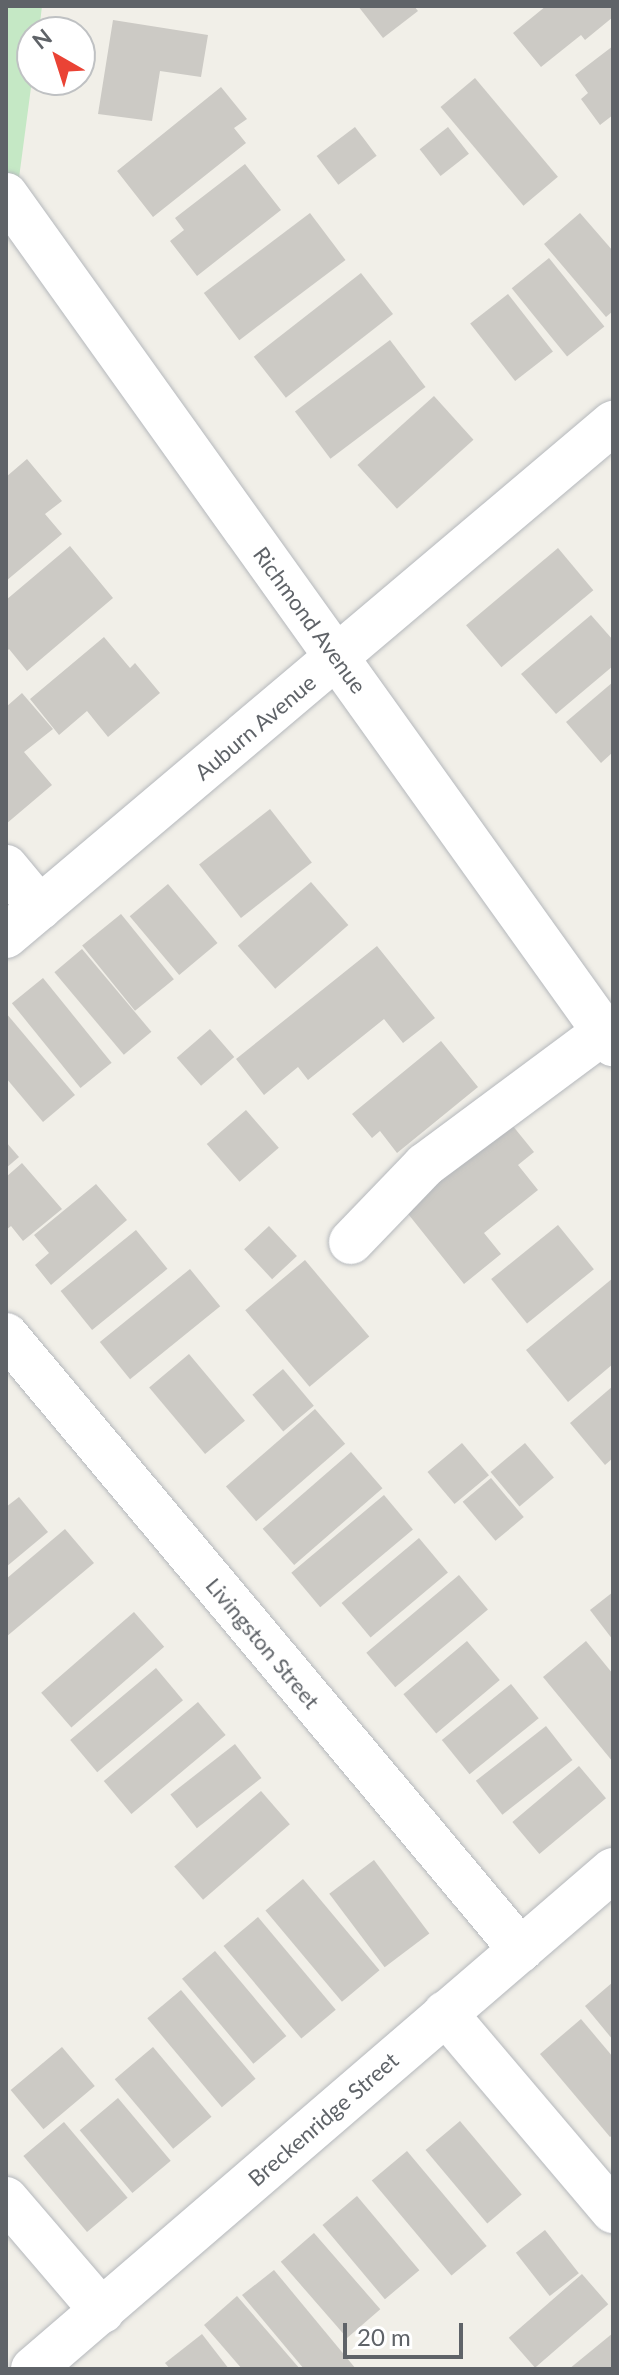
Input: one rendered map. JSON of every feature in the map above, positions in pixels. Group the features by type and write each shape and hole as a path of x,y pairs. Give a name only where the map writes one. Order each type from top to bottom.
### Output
{"street":[{"name":"Richmond Avenue","path":"6,195 609,1038"},
{"name":"Auburn Avenue","path":"6,936 613,423"},
{"path":"6,867 40,908"},
{"path":"351,1242 425,1165 609,1038"},
{"name":"Livingston Street","path":"6,1335 521,1950"},
{"name":"Breckenridge Street","path":"33,2369 613,1870"},
{"path":"445,2013 613,2211"},
{"path":"6,2199 102,2311"}],"green space":[{"path":"6,6 42,6 41,16 16,16 16,96 30,96 15,208 6,207"}],"building":[{"path":"358,6 414,6 418,11 383,38"},
{"path":"546,6 613,6 613,17 585,40 581,35 541,67 513,33"},
{"path":"113,20 208,35 201,77 160,71 152,121 98,114"},
{"path":"613,46 613,115 600,125 581,99 588,93 575,75"},
{"path":"475,78 558,177 523,206 441,107"},
{"path":"221,87 247,119 234,128 246,143 153,217 117,171"},
{"path":"355,127 377,156 338,185 317,156"},
{"path":"448,127 469,154 441,176 420,149"},
{"path":"245,164 281,210 197,276 170,241 184,230 175,218"},
{"path":"310,213 346,260 239,340 204,293"},
{"path":"580,213 613,251 613,311 606,317 544,244"},
{"path":"549,258 604,326 567,357 512,288"},
{"path":"361,273 393,314 286,398 254,357"},
{"path":"508,294 553,352 515,381 470,324"},
{"path":"390,340 426,387 330,459 295,412"},
{"path":"434,396 473,440 397,509 357,465"},
{"path":"27,459 62,501 45,514 62,534 6,581 6,477"},
{"path":"70,546 113,598 27,671 9,649 6,652 6,600"},
{"path":"558,548 593,590 501,667 466,625"},
{"path":"591,615 613,640 613,666 556,714 521,674"},
{"path":"104,637 130,668 135,663 160,693 108,737 87,711 59,735 30,699"},
{"path":"613,682 613,752 601,763 566,722"},
{"path":"22,693 53,729 24,752 52,785 6,824 6,707"},
{"path":"270,809 312,863 241,918 199,864"},
{"path":"311,882 348,925 275,989 238,946"},
{"path":"168,884 217,943 179,975 130,916"},
{"path":"121,914 174,979 135,1011 82,945"},
{"path":"377,946 435,1018 403,1043 384,1019 308,1080 298,1067 264,1095 236,1059"},
{"path":"82,949 151,1032 124,1055 54,972"},
{"path":"43,978 112,1063 81,1088 12,1003"},
{"path":"6,1013 75,1095 43,1122 6,1078"},
{"path":"210,1029 234,1057 201,1086 177,1058"},
{"path":"441,1041 478,1087 397,1153 380,1131 372,1138 352,1114"},
{"path":"246,1110 279,1148 240,1182 207,1144"},
{"path":"504,1115 534,1152 518,1165 538,1190 484,1233 501,1254 464,1284 397,1200"},
{"path":"6,1142 19,1157 6,1168"},
{"path":"22,1163 62,1209 23,1241 11,1226 6,1230 6,1177"},
{"path":"96,1184 127,1220 51,1285 35,1265 49,1253 34,1235"},
{"path":"558,1225 594,1269 527,1323 491,1279"},
{"path":"269,1226 297,1256 272,1279 244,1249"},
{"path":"136,1230 167,1269 92,1330 61,1291"},
{"path":"305,1260 369,1337 310,1387 245,1310"},
{"path":"190,1269 220,1306 130,1379 100,1342"},
{"path":"613,1278 613,1364 568,1402 526,1350"},
{"path":"189,1354 245,1421 205,1454 149,1387"},
{"path":"283,1369 314,1406 283,1431 252,1395"},
{"path":"613,1386 613,1458 605,1465 570,1423"},
{"path":"315,1409 345,1444 256,1521 226,1486"},
{"path":"462,1443 489,1475 455,1504 428,1472"},
{"path":"525,1443 554,1477 519,1506 491,1472"},
{"path":"351,1452 382,1488 294,1565 263,1529"},
{"path":"491,1478 524,1517 495,1541 463,1502"},
{"path":"384,1495 413,1529 320,1607 291,1573"},
{"path":"19,1497 48,1532 6,1567 6,1507"},
{"path":"65,1529 94,1563 6,1637 6,1579"},
{"path":"419,1538 448,1572 371,1637 342,1603"},
{"path":"459,1575 488,1609 395,1687 366,1653"},
{"path":"613,1592 613,1640 590,1610"},
{"path":"134,1612 164,1647 71,1727 41,1693"},
{"path":"467,1641 500,1680 436,1733 403,1694"},
{"path":"586,1641 613,1674 613,1762 543,1677"},
{"path":"156,1668 183,1700 97,1772 70,1740"},
{"path":"511,1684 539,1718 470,1774 442,1740"},
{"path":"198,1702 226,1735 131,1814 104,1781"},
{"path":"546,1726 572,1760 502,1815 476,1781"},
{"path":"235,1744 261,1778 197,1828 170,1794"},
{"path":"579,1766 606,1798 539,1854 512,1822"},
{"path":"261,1791 290,1824 203,1900 174,1866"},
{"path":"374,1860 429,1933 385,1967 329,1894"},
{"path":"303,1879 379,1970 342,2002 265,1910"},
{"path":"258,1917 336,2010 301,2039 224,1946"},
{"path":"215,1951 286,2036 253,2064 182,1979"},
{"path":"613,1982 613,2040 585,2006"},
{"path":"181,1990 256,2079 222,2107 147,2018"},
{"path":"581,2019 613,2057 613,2135 610,2137 540,2054"},
{"path":"62,2047 95,2086 43,2129 11,2090"},
{"path":"153,2047 211,2117 173,2149 115,2079"},
{"path":"118,2098 171,2161 132,2193 80,2130"},
{"path":"460,2121 522,2195 487,2223 426,2150"},
{"path":"64,2122 128,2198 87,2232 23,2156"},
{"path":"407,2151 487,2246 451,2276 372,2181"},
{"path":"357,2196 419,2270 385,2299 323,2225"},
{"path":"545,2230 579,2273 550,2296 516,2253"},
{"path":"314,2233 380,2309 347,2338 281,2262"},
{"path":"274,2270 356,2369 304,2369 242,2295"},
{"path":"582,2274 608,2304 535,2368 509,2338"},
{"path":"237,2296 300,2369 242,2369 204,2325"},
{"path":"613,2333 613,2369 569,2369"},
{"path":"202,2334 229,2369 170,2369 165,2363"}]}
